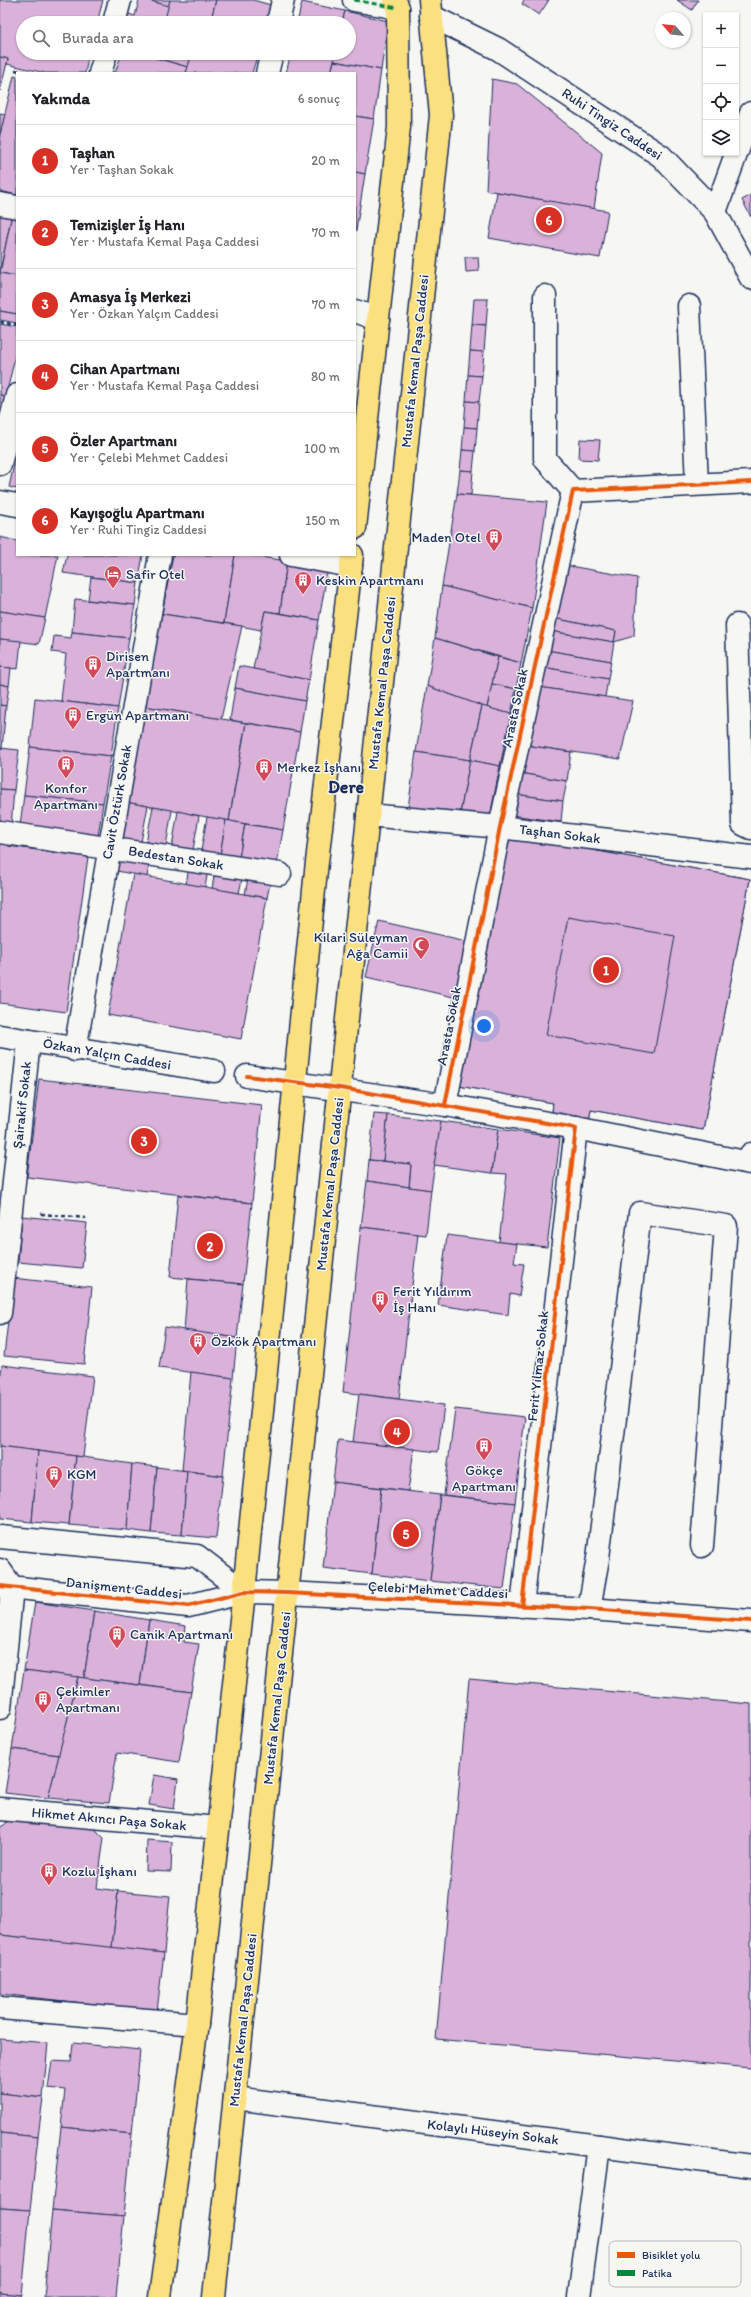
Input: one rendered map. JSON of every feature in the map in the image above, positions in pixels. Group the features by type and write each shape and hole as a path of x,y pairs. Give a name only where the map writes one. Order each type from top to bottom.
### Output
{"main road":[{"path":"356,519 399,127 396,4"},
{"name":"Mustafa Kemal Paşa Caddesi","path":"214,2297 441,115 430,8"},
{"path":"160,2297 197,2024 244,1592 295,1084 351,560"}],"street":[{"path":"116,16 120,0"},
{"path":"280,16 283,0"},
{"path":"354,0 396,4"},
{"name":"Ruhi Tingiz Caddesi","path":"430,8 498,49 661,156 715,212 751,278"},
{"path":"100,72 104,60"},
{"path":"268,72 271,60"},
{"path":"715,212 751,113"},
{"path":"0,204 16,207"},
{"path":"545,296 546,459 573,491 751,482"},
{"path":"689,306 698,484"},
{"path":"356,311 378,319"},
{"path":"0,464 16,399"},
{"name":"Arasta Sokak","path":"445,1105 500,827 573,491"},
{"path":"0,502 16,506"},
{"name":"Cavit Öztürk Sokak","path":"75,1050 160,556"},
{"path":"304,556 351,560"},
{"path":"737,625 743,824 751,828"},
{"name":"Taşhan Sokak","path":"368,815 500,827 751,857"},
{"name":"Bedestan Sokak","path":"0,832 280,874"},
{"name":"Özkan Yalçın Caddesi","path":"0,1036 75,1050 214,1071"},
{"name":"Şairakif Sokak","path":"0,1312 29,1041"},
{"path":"247,1076 295,1084 340,1088 445,1105 576,1128 750,1163 751,1154"},
{"name":"Ferit Yılmaz Sokak","path":"522,1606 576,1128"},
{"path":"589,1609 598,1558 640,1213 726,1226 702,1546"},
{"path":"0,1537 198,1556 244,1592"},
{"path":"0,1570 6,1587 0,1708"},
{"name":"Danişment Caddesi","path":"6,1587 188,1606 244,1592"},
{"name":"Çelebi Mehmet Caddesi","path":"244,1592 589,1609 751,1621"},
{"name":"Hikmet Akıncı Paşa Sokak","path":"0,1809 218,1828"},
{"path":"0,2008 197,2024"},
{"name":"Kolaylı Hüseyin Sokak","path":"235,2098 751,2166"},
{"path":"579,2297 599,2146"}],"path":[{"path":"15,70 25,72"},
{"path":"0,322 16,325"},
{"path":"11,1211 86,1218"}],"building":[{"path":"0,0 103,0 99,16 16,16 16,60 88,60 85,72 41,72 7,64 8,59 0,57"},
{"path":"139,0 148,0 169,6 166,16 135,16"},
{"path":"148,0 170,0 169,6"},
{"path":"170,0 216,0 212,16 166,16"},
{"path":"216,0 253,0 271,5 268,16 212,16"},
{"path":"524,0 549,0 539,15 522,4"},
{"path":"677,0 698,0 692,10"},
{"path":"302,2 345,11 344,16 299,16"},
{"path":"345,11 388,21 381,70 334,61 356,60 356,16 344,16"},
{"path":"126,13 135,16 125,16"},
{"path":"0,57 8,59 0,91"},
{"path":"120,60 164,60 188,67 186,72 115,72"},
{"path":"164,60 190,60 188,67"},
{"path":"190,60 256,60 252,72 186,72"},
{"path":"289,60 334,60 331,72 286,72"},
{"path":"334,61 381,70 374,119 356,116 356,72 331,72"},
{"path":"14,76 16,77 16,195 0,191 0,134"},
{"path":"492,79 517,84 602,153 594,209 486,190"},
{"path":"0,113 5,114 0,134"},
{"path":"356,116 374,119 365,174 356,172"},
{"path":"356,172 365,174 356,231"},
{"path":"497,192 608,211 600,258 489,238"},
{"path":"751,195 751,217 742,200"},
{"path":"0,211 12,214 0,272"},
{"path":"12,214 16,215 16,276 0,273"},
{"path":"465,257 478,257 479,271 466,272"},
{"path":"0,273 16,276 16,314 0,311"},
{"path":"474,299 488,299 486,326 472,325"},
{"path":"0,311 16,314 16,323 0,320"},
{"path":"0,324 16,327 16,352 6,396 0,395"},
{"path":"472,325 486,326 484,352 470,351"},
{"path":"470,351 484,352 482,376 468,375"},
{"path":"468,375 482,376 479,402 466,401"},
{"path":"0,395 6,396 0,422"},
{"path":"466,401 479,402 477,428 464,427"},
{"path":"464,427 477,428 475,451 462,450"},
{"path":"580,439 600,440 598,460 579,459"},
{"path":"462,450 475,451 473,471 460,470"},
{"path":"16,456 16,489 9,487"},
{"path":"460,470 473,471 471,495 457,494"},
{"name":"Maden Otel","path":"457,494 547,502 532,608 442,586"},
{"path":"0,537 16,541 16,556 58,556 45,618 0,611"},
{"path":"67,556 143,556 138,583 63,573"},
{"path":"173,556 235,556 224,623 162,614"},
{"path":"235,556 254,556 287,561 280,613 265,611 261,630 224,623"},
{"name":"Keskin Apartmanı","path":"287,561 328,568 319,620 280,613"},
{"path":"564,565 637,578 634,636 614,642 616,631 553,618"},
{"name":"Safir Otel","path":"91,577 138,583 135,605 88,600"},
{"path":"442,586 532,608 521,663 435,638"},
{"path":"75,599 135,605 129,638 72,632"},
{"path":"0,611 45,618 39,644 0,639"},
{"path":"265,611 319,620 309,680 253,669"},
{"path":"162,614 242,626 221,719 144,706"},
{"path":"553,618 616,631 614,642 550,631"},
{"path":"550,631 614,642 611,661 546,650"},
{"name":"Dirisen Apartmanı","path":"72,632 129,638 118,708 61,701 66,654 52,652 54,636 71,638"},
{"path":"435,638 498,657 487,708 427,686"},
{"path":"0,639 21,641 18,669 0,667"},
{"path":"546,650 611,661 608,679 543,667"},
{"path":"498,657 521,663 516,689 492,684"},
{"path":"239,666 309,680 305,701 235,688"},
{"path":"0,667 11,668 9,686 0,684"},
{"path":"543,667 608,679 605,697 538,687"},
{"path":"0,684 9,686 6,706 0,705"},
{"path":"492,684 516,689 511,714 487,708"},
{"path":"427,686 482,706 470,760 416,752"},
{"path":"538,687 633,701 620,759 525,745"},
{"path":"235,688 305,701 300,732 230,720"},
{"name":"Ergün Apartmanı","path":"35,698 118,708 111,756 30,747"},
{"path":"0,705 6,706 2,748 0,748"},
{"path":"144,706 246,723 229,821 125,802"},
{"path":"482,706 511,714 500,766 470,760"},
{"name":"Merkez İşhanı","path":"246,723 300,732 283,830 229,821"},
{"path":"525,745 571,752 567,781 519,773"},
{"name":"Konfor Apartmanı","path":"30,747 111,756 103,803 24,795"},
{"path":"0,748 19,750 14,790 0,789"},
{"path":"416,752 470,760 460,814 408,808"},
{"path":"470,760 500,766 490,817 460,814"},
{"path":"519,773 567,781 563,801 515,794"},
{"path":"0,789 14,790 11,827 0,825"},
{"path":"515,794 563,801 561,822 512,815"},
{"path":"24,795 103,803 98,836 20,825"},
{"path":"125,802 148,806 141,842 118,838"},
{"path":"153,807 172,810 166,846 146,842"},
{"path":"178,811 199,816 193,850 172,847"},
{"path":"207,817 226,820 220,855 201,851"},
{"path":"226,820 245,824 239,858 220,855"},
{"path":"245,824 283,830 277,864 239,858"},
{"path":"0,834 9,836 8,846 88,857 66,1012 0,1003"},
{"path":"505,834 750,879 703,1130 591,1110 588,1127 551,1121 553,1103 459,1086","holes":["568,917 675,936 654,1054 546,1035"]},
{"path":"505,834 750,879 703,1130 591,1110 588,1127 551,1121 553,1103 459,1086"},
{"path":"115,853 150,859 147,877 112,870"},
{"path":"189,867 208,870 205,887 186,884"},
{"path":"215,870 243,875 239,893 212,889"},
{"path":"133,874 267,898 241,1039 108,1015"},
{"path":"249,874 271,878 267,898 245,894"},
{"path":"568,917 675,936 654,1054 546,1035"},
{"name":"Kilari Süleyman Ağa Camii","path":"379,921 475,943 462,999 366,977"},
{"path":"39,1079 262,1105 252,1203 27,1177"},
{"path":"374,1114 388,1115 383,1161 369,1160"},
{"path":"388,1115 441,1121 431,1190 409,1187 411,1164 383,1161"},
{"path":"441,1121 498,1129 492,1173 434,1165"},
{"path":"498,1129 560,1138 547,1247 499,1242 507,1174 492,1173"},
{"path":"369,1160 411,1164 409,1187 367,1181"},
{"path":"367,1181 431,1190 426,1235 361,1227"},
{"path":"178,1195 252,1203 243,1284 170,1277"},
{"path":"22,1216 87,1223 82,1268 18,1262"},
{"name":"Ferit Yıldırım İş Hanı","path":"361,1227 418,1234 399,1399 343,1392"},
{"path":"447,1235 517,1244 514,1263 524,1264 519,1296 510,1294 508,1315 438,1305"},
{"path":"13,1278 92,1287 84,1364 4,1356"},
{"path":"188,1279 243,1284 237,1338 184,1331"},
{"name":"Özkök Apartmanı","path":"165,1327 237,1338 233,1378 159,1368"},
{"path":"2,1365 93,1376 83,1457 0,1446 0,1382"},
{"path":"191,1372 233,1378 223,1476 182,1470"},
{"path":"359,1394 444,1405 438,1452 353,1442"},
{"name":"Gökçe Apartmanı","path":"455,1409 525,1417 515,1503 444,1495"},
{"path":"338,1440 414,1449 408,1491 333,1482"},
{"path":"0,1446 38,1451 32,1522 0,1519"},
{"name":"KGM","path":"38,1451 76,1456 69,1525 32,1522"},
{"path":"76,1456 132,1464 127,1530 69,1525"},
{"path":"132,1464 157,1467 151,1533 127,1530"},
{"path":"157,1467 187,1471 182,1535 151,1533"},
{"path":"187,1471 223,1476 216,1538 182,1535"},
{"path":"333,1482 381,1488 372,1574 323,1568"},
{"path":"381,1488 440,1495 430,1581 372,1574"},
{"path":"440,1495 515,1503 504,1589 430,1581"},
{"path":"35,1602 94,1611 84,1678 24,1670"},
{"name":"Canik Apartmanı","path":"94,1611 149,1620 140,1685 84,1678"},
{"path":"149,1620 186,1626 184,1642 199,1644 191,1692 140,1685"},
{"name":"Çekimler Apartmanı","path":"24,1670 78,1677 59,1755 12,1749"},
{"path":"78,1677 191,1692 179,1762 117,1753 109,1803 48,1798"},
{"path":"469,1679 751,1704 751,2068 436,2039"},
{"path":"12,1749 59,1755 48,1798 5,1793"},
{"path":"154,1775 178,1779 174,1809 149,1805"},
{"name":"Kozlu İşhanı","path":"11,1818 94,1828 104,1838 97,1888 118,1891 112,1948 0,1935 0,1834 1,1828"},
{"path":"147,1840 172,1842 171,1872 146,1871"},
{"path":"118,1891 170,1896 164,1953 112,1948"},
{"path":"0,1935 164,1953 157,2011 0,1994"},
{"path":"0,2039 48,2043 43,2098 0,2093"},
{"path":"73,2043 140,2050 132,2134 61,2127 65,2090 48,2088 52,2061 71,2062"},
{"path":"0,2093 43,2098 38,2137 0,2133"},
{"path":"61,2127 132,2134 124,2216 52,2210"},
{"path":"0,2133 38,2137 30,2210 0,2208"},
{"path":"0,2208 30,2210 22,2295 0,2293"},
{"path":"52,2210 124,2216 116,2297 44,2297"},
{"path":"0,2293 22,2295 21,2297 0,2297"}],"marked path":[{"path":"354,0 398,8"}],"cycle path":[{"path":"445,1105 500,827 573,491 751,482"},
{"path":"247,1076 340,1088 576,1128 522,1606"},
{"path":"0,1586 188,1606 244,1592 287,1593 589,1609 751,1621"}],"place":[{"name":"Kayışoğlu Apartmanı","path":"549,220"},
{"name":"Maden Otel","path":"494,552"},
{"name":"Safir Otel","path":"113,589"},
{"name":"Keskin Apartmanı","path":"303,595"},
{"name":"Dirisen Apartmanı","path":"93,679"},
{"name":"Ergün Apartmanı","path":"73,730"},
{"name":"Konfor Apartmanı","path":"66,779"},
{"name":"Merkez İşhanı","path":"264,782"},
{"name":"Kilari Süleyman Ağa Camii","path":"421,960"},
{"name":"Taşhan","path":"606,970"},
{"name":"Amasya İş Merkezi","path":"144,1141"},
{"name":"Temizişler İş Hanı","path":"210,1246"},
{"name":"Ferit Yıldırım İş Hanı","path":"380,1314"},
{"name":"Özkök Apartmanı","path":"198,1356"},
{"name":"Cihan Apartmanı","path":"397,1432"},
{"name":"Gökçe Apartmanı","path":"484,1461"},
{"name":"KGM","path":"54,1489"},
{"name":"Özler Apartmanı","path":"406,1534"},
{"name":"Canik Apartmanı","path":"117,1649"},
{"name":"Çekimler Apartmanı","path":"43,1714"},
{"name":"Kozlu İşhanı","path":"49,1886"}],"district":[{"name":"Dere","path":"346,787"}]}
